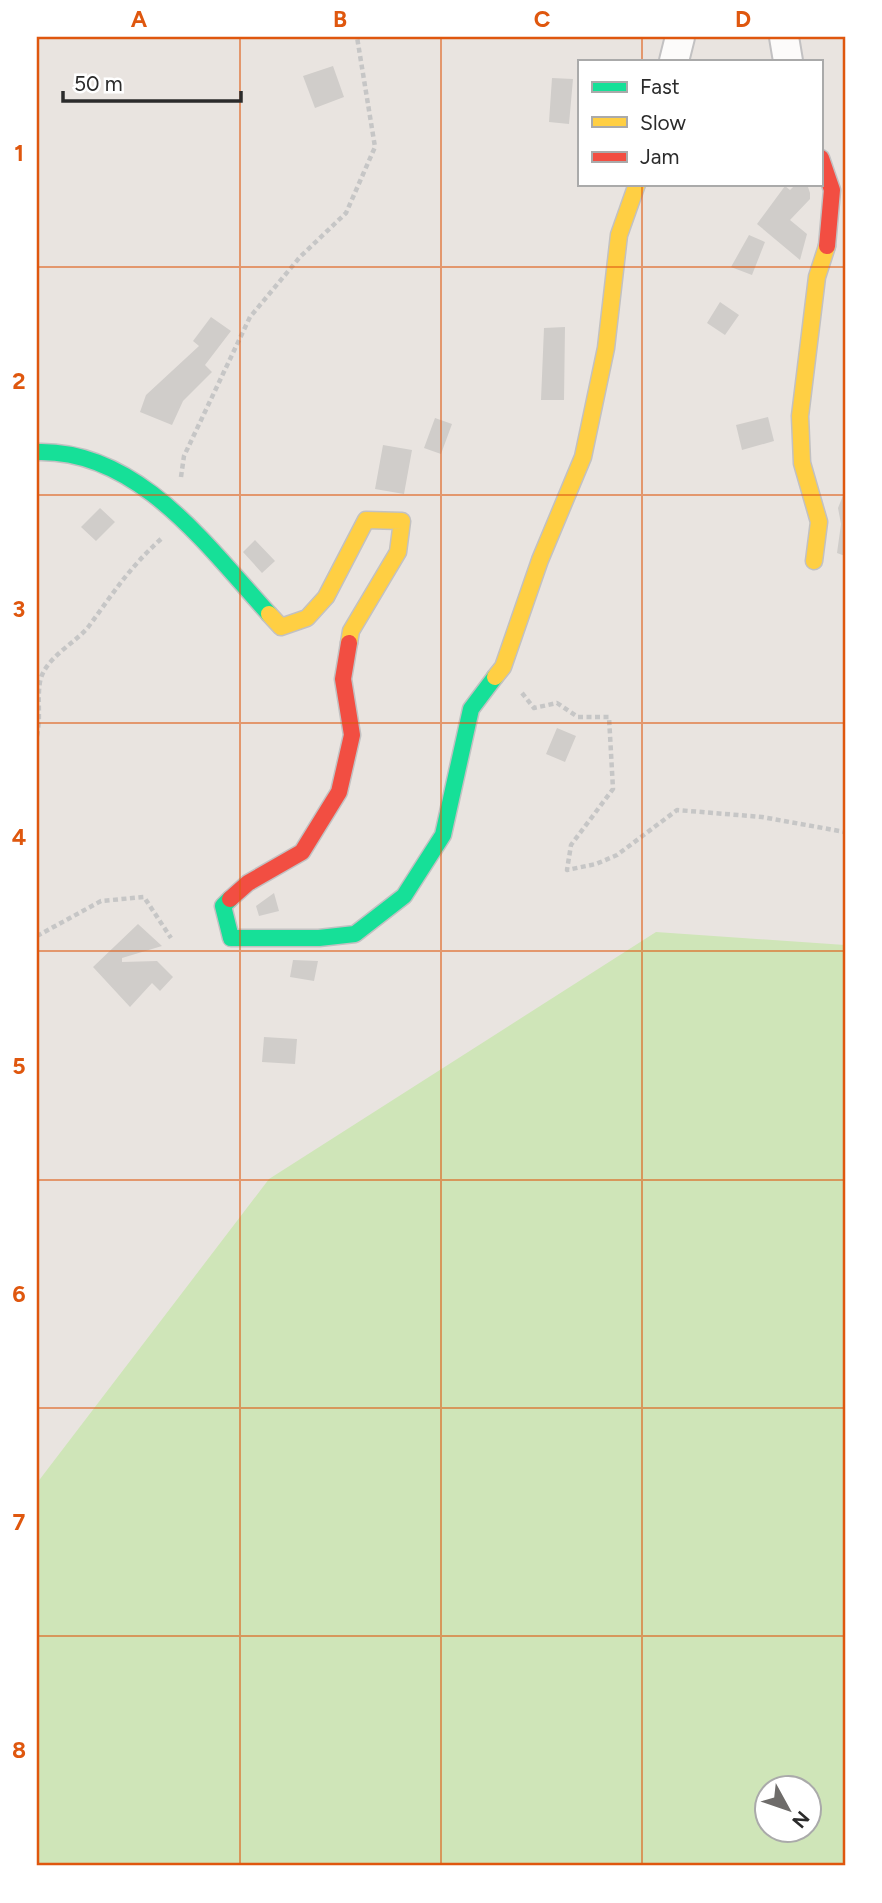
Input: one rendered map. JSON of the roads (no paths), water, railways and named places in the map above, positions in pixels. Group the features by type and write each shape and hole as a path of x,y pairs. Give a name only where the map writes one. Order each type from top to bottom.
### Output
{"street":[{"path":"674,60 680,37"},
{"path":"784,37 788,60"},
{"path":"814,561 819,522 802,463 800,416 817,277 830,235 832,190 822,161"},
{"path":"37,452 68,452 126,475 172,509 281,627 307,618 326,597 366,520 402,521 398,552 351,631 344,679 352,734 340,792 302,852 248,883 223,906 231,938 319,938 355,934 404,896 443,835 471,709 503,667 540,560 583,457 606,348 619,235 637,186"}]}
